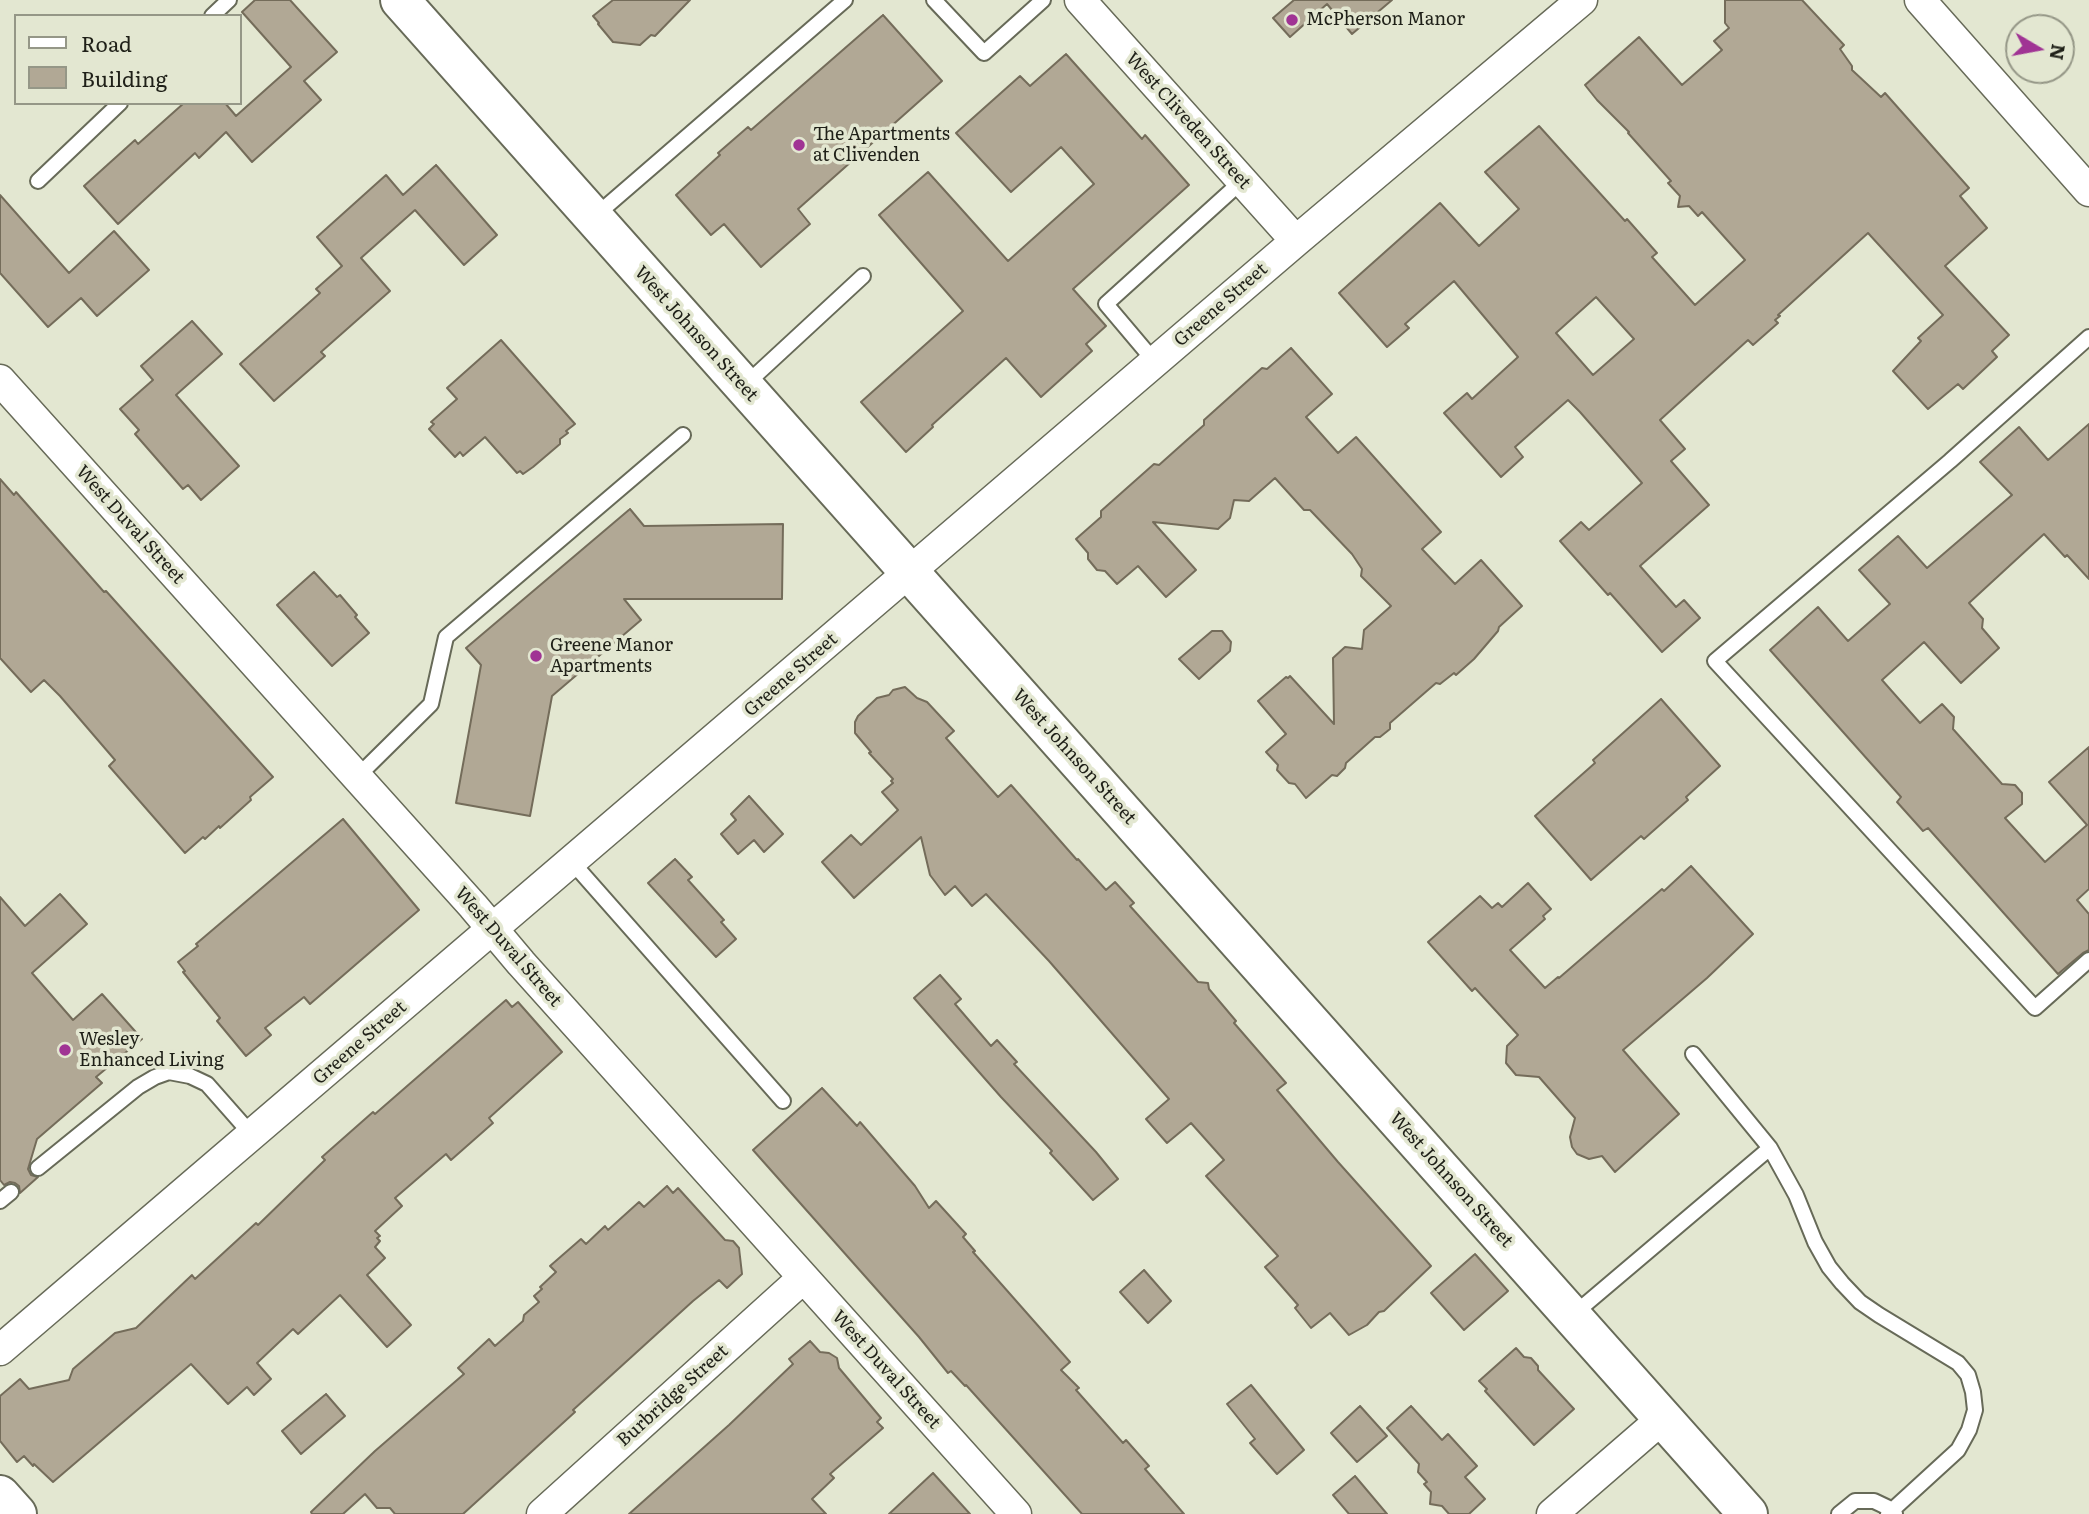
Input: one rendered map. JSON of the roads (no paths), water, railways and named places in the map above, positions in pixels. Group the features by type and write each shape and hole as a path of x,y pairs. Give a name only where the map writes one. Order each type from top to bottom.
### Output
{"street":[{"name":"West Johnson Street","path":"400,0 1748,1514"},
{"name":"West Cliveden Street","path":"1080,0 1296,241"},
{"name":"Greene Street","path":"0,1350 1296,241 1582,0"},
{"path":"1920,0 2089,191"},
{"name":"West Duval Street","path":"0,380 1016,1514"},
{"name":"Burbridge Street","path":"542,1514 803,1278"},
{"path":"1552,1514 1663,1418"},
{"path":"0,1495 17,1514"}],"lane":[{"path":"214,14 229,0"},
{"path":"593,218 845,0"},
{"path":"934,0 984,53 1043,0"},
{"path":"38,181 118,105"},
{"path":"1155,362 1106,304 1242,181"},
{"path":"743,387 863,276"},
{"path":"2088,341 1715,661 2035,1008 2089,960"},
{"path":"357,777 431,704 446,637 683,435"},
{"path":"572,862 783,1101"},
{"path":"1693,1054 1770,1147 1796,1195 1815,1242 1842,1283 1860,1302 1958,1363 1968,1375 1975,1410 1969,1430 1958,1450 1892,1512 1874,1501 1855,1501 1839,1514"},
{"path":"38,1168 138,1087 169,1072 190,1076 207,1084 252,1135"},
{"path":"1573,1315 1770,1147"}],"place":[{"name":"McPherson Manor","path":"1292,20"},
{"name":"The Apartments at Clivenden","path":"799,145"},
{"name":"Greene Manor Apartments","path":"536,656"},
{"name":"Wesley Enhanced Living","path":"65,1050"}]}
